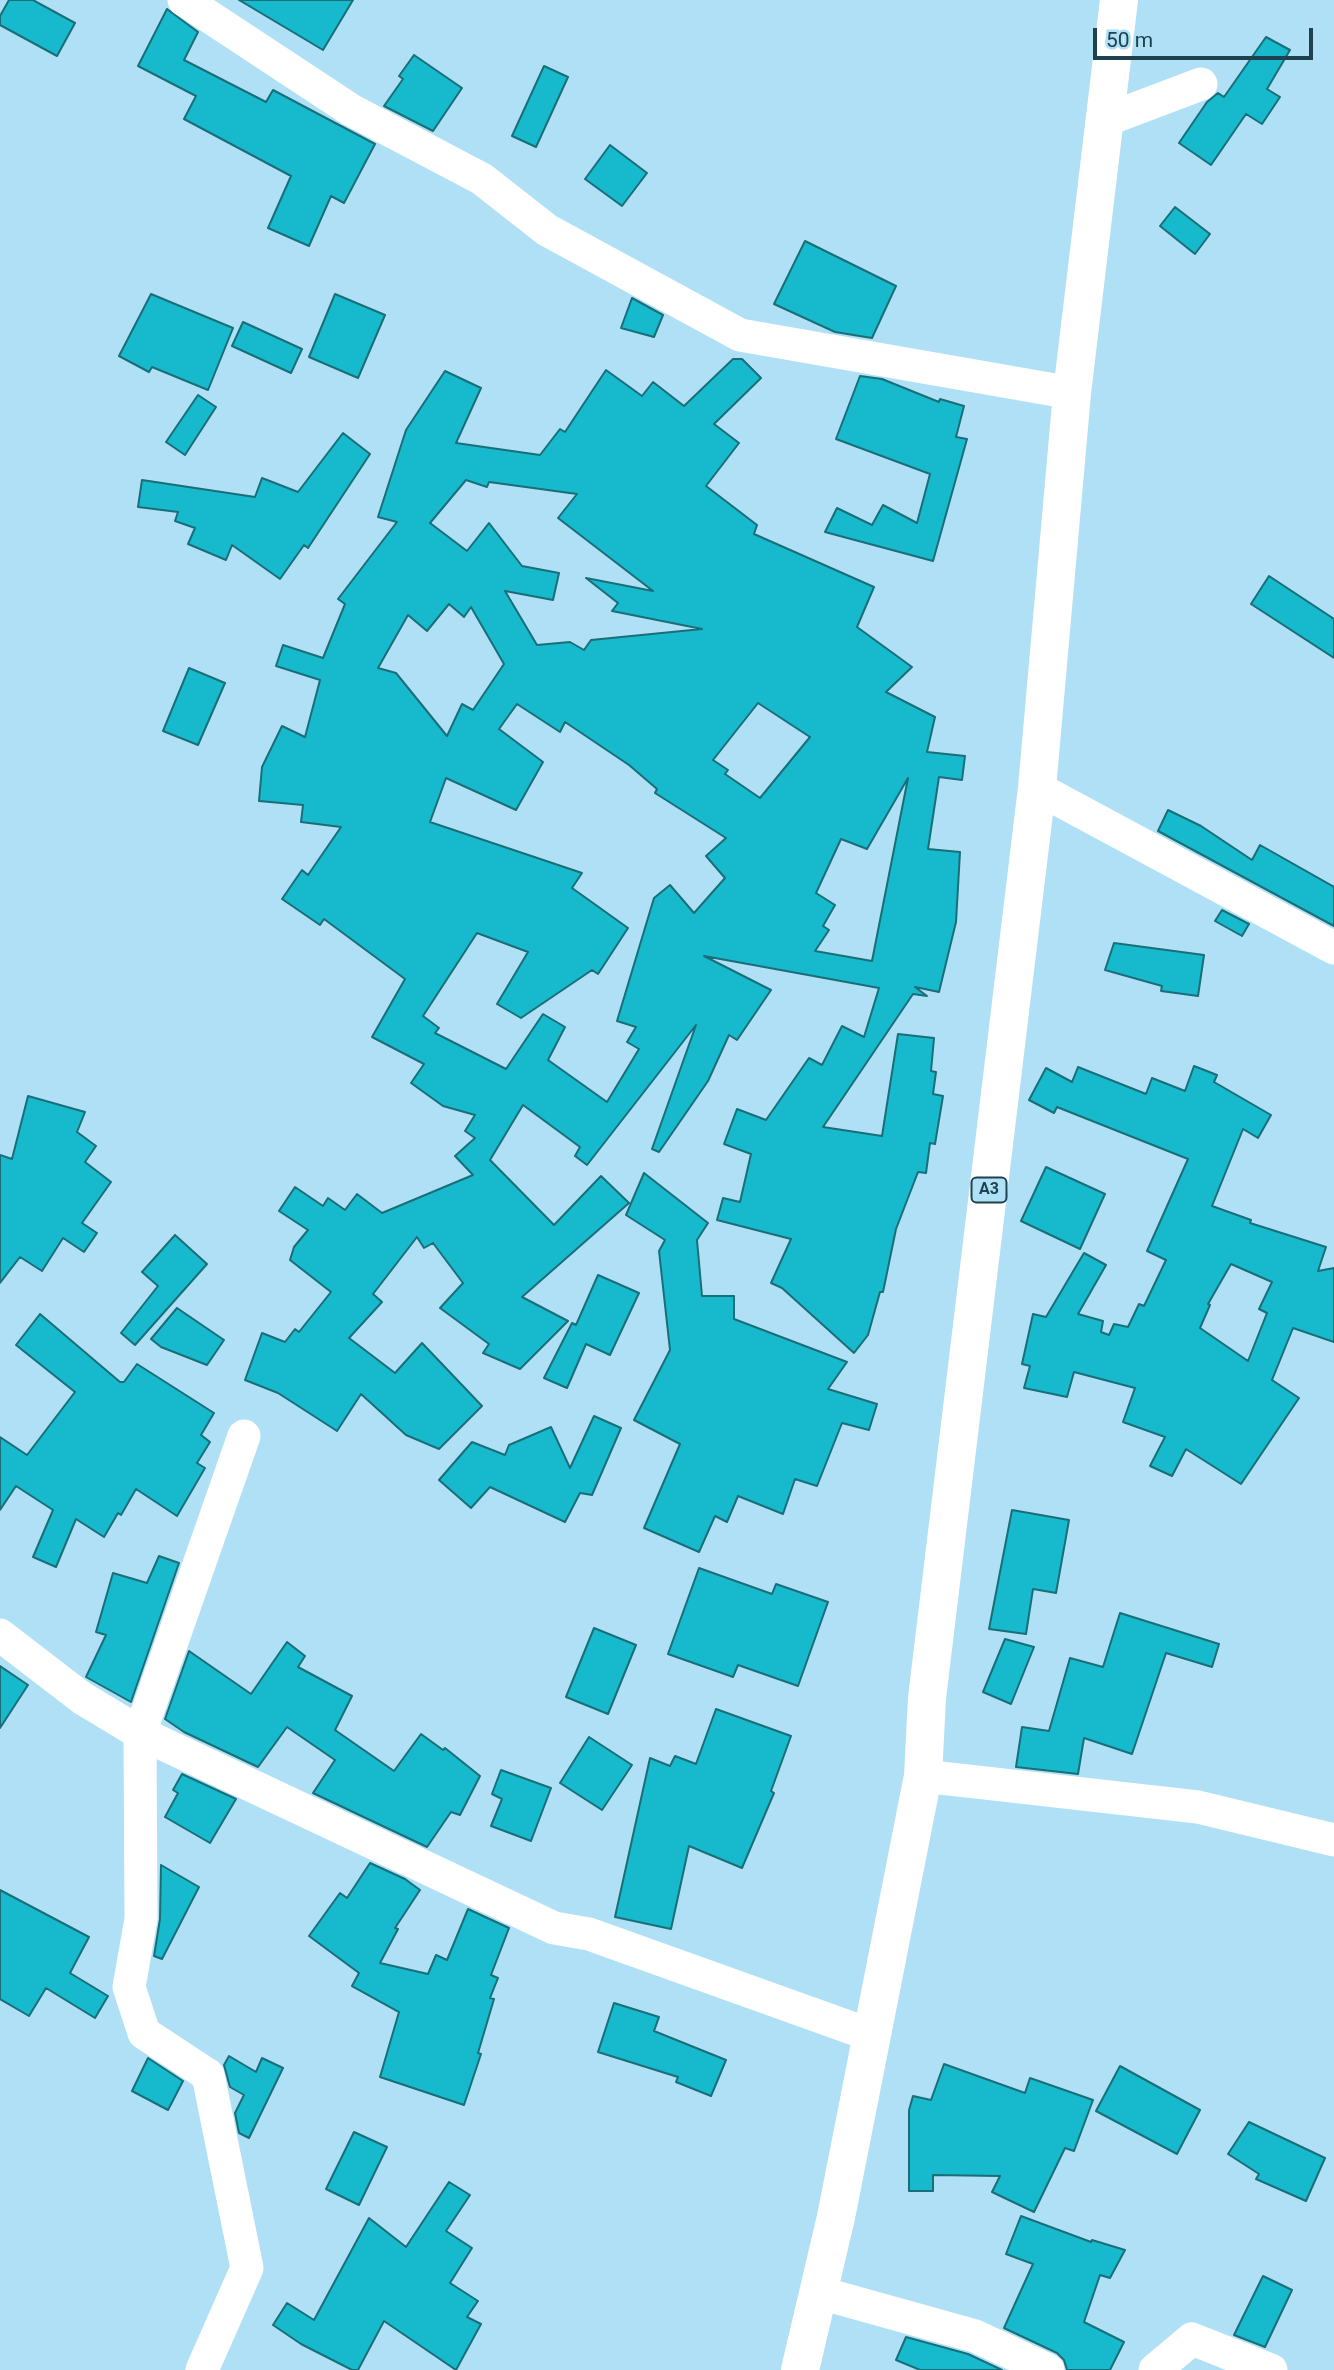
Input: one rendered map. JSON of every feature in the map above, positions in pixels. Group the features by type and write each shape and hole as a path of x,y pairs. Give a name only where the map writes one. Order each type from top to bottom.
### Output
{"highway":[{"name":"A3","path":"800,2370 836,2217 923,1776 927,1698 1037,788 1072,393 1119,0"}],"street":[{"path":"184,0 351,110 482,179 547,230 740,335 1072,393"},
{"path":"1103,121 1201,83"},
{"path":"1037,788 1334,948"},
{"path":"202,2370 247,2268 208,2075 144,2033 130,1987 141,1919 141,1733 244,1436"},
{"path":"0,1635 82,1698 141,1733 554,1928 589,1934 871,2035"},
{"path":"923,1776 1198,1807 1334,1840"},
{"path":"817,2292 975,2336 1048,2370"},
{"path":"1155,2370 1192,2339 1271,2370"}],"building":[{"path":"9,0 33,0 75,23 57,56 0,25 0,16"},
{"path":"239,0 353,0 323,50"},
{"path":"167,9 198,32 184,60 266,102 273,90 375,144 344,203 331,196 309,246 268,228 291,176 184,119 196,96 138,66"},
{"path":"1266,37 1290,50 1267,89 1280,97 1262,124 1246,114 1211,165 1179,143 1207,102 1218,93 1224,97"},
{"path":"414,55 462,88 433,131 384,106 403,79 399,76"},
{"path":"544,66 568,77 536,147 512,136"},
{"path":"610,145 647,173 622,206 585,179"},
{"path":"1175,207 1210,234 1195,254 1160,226"},
{"path":"805,241 896,286 872,338 835,332 774,304"},
{"path":"151,294 233,328 208,390 152,367 149,372 119,356"},
{"path":"335,294 385,315 358,378 309,357"},
{"path":"632,298 663,315 654,337 621,328"},
{"path":"243,322 302,349 291,373 232,346"},
{"path":"733,359 742,359 761,378 714,424 739,443 706,486 757,525 754,534 874,587 857,627 912,667 886,692 935,717 927,752 965,756 962,780 939,777 928,849 960,852 956,922 939,992 915,987 927,996 913,994 823,1127 882,1136 898,1034 934,1038 931,1071 936,1072 933,1094 943,1096 935,1144 930,1143 926,1173 918,1172 896,1229 883,1292 880,1292 868,1335 854,1353 782,1288 771,1283 791,1239 717,1220 723,1198 740,1202 751,1154 724,1144 737,1109 766,1120 809,1058 822,1065 842,1026 864,1037 879,988 704,956 771,990 737,1040 729,1035 708,1081 659,1152 652,1149 696,1025 587,1165 575,1156 580,1147 523,1105 490,1160 554,1225 601,1176 629,1203 522,1297 568,1321 520,1369 483,1353 489,1344 440,1308 463,1283 433,1243 424,1248 417,1237 373,1294 382,1302 349,1338 395,1373 422,1343 482,1406 439,1449 406,1435 361,1394 337,1431 278,1393 245,1380 262,1333 285,1342 295,1329 299,1332 331,1292 290,1260 294,1247 308,1230 279,1211 295,1187 323,1206 328,1198 345,1210 357,1194 382,1213 473,1175 455,1156 475,1138 465,1131 475,1115 443,1106 411,1083 424,1064 372,1037 405,979 324,919 320,925 282,899 302,870 308,875 341,827 301,822 303,805 259,801 262,767 282,726 305,737 320,680 276,666 283,645 323,658 345,604 338,599 397,522 378,517 406,430 445,371 481,388 456,443 540,455 560,429 565,432 606,370 642,396 653,382 684,406","holes":["466,480 487,487 489,482 577,494 558,518 653,591 586,578 618,603 612,611 702,629 591,640 584,650 570,642 537,645 505,591 553,600 559,573 522,566 489,523 467,551 430,523","449,604 464,617 471,607 504,664 473,710 462,704 447,736 396,673 378,668 408,615 427,631","758,703 810,737 760,798 725,774 728,770 713,760","517,704 560,732 565,722 629,765 657,789 655,793 726,838 706,856 725,878 694,913 670,885 654,898 617,1021 636,1027 627,1042 639,1049 607,1102 548,1060 565,1027 543,1014 506,1069 435,1033 439,1028 423,1016 477,933 528,952 497,1004 521,1018 592,970 598,974 628,928 572,888 582,873 430,822 446,778 516,810 543,762 499,729","908,778 872,961 815,951 829,930 823,926 835,905 816,893 841,839 867,849"]},
{"path":"860,376 882,379 939,402 940,399 964,406 956,437 967,439 933,561 825,532 837,508 872,525 883,505 917,523 930,474 836,439"},
{"path":"198,395 216,407 185,455 166,442"},
{"path":"343,433 370,454 308,548 304,545 280,579 232,545 226,560 188,544 195,528 175,521 178,512 138,507 142,480 255,497 262,478 298,492"},
{"path":"1269,576 1334,619 1334,658 1251,604"},
{"path":"189,668 225,683 198,745 163,731"},
{"path":"1168,810 1201,826 1252,860 1260,845 1334,887 1334,926 1158,831"},
{"path":"1222,910 1249,924 1242,936 1215,921"},
{"path":"1114,943 1204,955 1198,996 1161,991 1162,986 1105,970"},
{"path":"1194,1066 1217,1075 1214,1082 1271,1115 1258,1138 1243,1129 1212,1206 1251,1220 1250,1223 1326,1247 1318,1271 1334,1268 1334,1342 1293,1328 1272,1380 1299,1398 1241,1484 1186,1449 1172,1476 1150,1466 1165,1437 1123,1422 1135,1388 1074,1372 1067,1397 1024,1388 1030,1366 1022,1364 1033,1314 1046,1317 1084,1253 1106,1265 1078,1314 1103,1321 1101,1332 1109,1335 1114,1324 1128,1327 1139,1304 1144,1306 1166,1260 1147,1251 1188,1159 1057,1107 1054,1113 1029,1100 1046,1068 1072,1082 1078,1067 1146,1094 1152,1078 1185,1091","holes":["1231,1264 1272,1282 1259,1309 1267,1313 1248,1361 1200,1328 1210,1305 1208,1304"]},
{"path":"28,1096 85,1112 77,1132 96,1146 85,1162 111,1182 82,1223 97,1233 84,1252 63,1238 42,1271 20,1257 0,1283 0,1155 12,1159"},
{"path":"1046,1167 1105,1194 1080,1249 1021,1221"},
{"path":"644,1173 708,1223 697,1240 702,1296 734,1296 734,1319 847,1362 828,1389 877,1404 869,1430 842,1423 817,1486 795,1479 783,1514 738,1496 727,1522 715,1516 699,1552 644,1528 680,1444 634,1420 670,1350 659,1251 665,1240 626,1215"},
{"path":"175,1235 207,1264 135,1345 121,1333 158,1286 142,1272"},
{"path":"598,1275 639,1293 610,1355 586,1344 567,1388 544,1378 572,1323 576,1325"},
{"path":"177,1308 224,1340 207,1365 161,1347 151,1339"},
{"path":"40,1314 120,1382 124,1382 137,1364 214,1413 201,1435 210,1442 197,1463 205,1468 177,1516 136,1489 104,1537 76,1519 56,1567 33,1557 53,1510 16,1486 0,1510 0,1437 27,1455 75,1392 16,1345"},
{"path":"594,1416 621,1428 592,1495 580,1493 565,1522 490,1487 471,1508 439,1480 472,1442 505,1455 509,1445 551,1427 570,1468"},
{"path":"1012,1510 1069,1520 1056,1593 1033,1589 1026,1634 989,1629"},
{"path":"159,1556 179,1563 131,1702 86,1677 106,1635 96,1632 113,1573 147,1583"},
{"path":"699,1568 772,1594 776,1584 828,1602 798,1686 738,1665 733,1677 668,1654"},
{"path":"1120,1613 1219,1644 1212,1667 1166,1653 1132,1754 1084,1738 1078,1774 1016,1767 1022,1727 1049,1731 1070,1658 1103,1667"},
{"path":"594,1628 636,1645 608,1714 566,1697"},
{"path":"1005,1639 1034,1647 1011,1704 983,1692"},
{"path":"287,1642 305,1656 298,1667 352,1696 335,1730 394,1771 421,1734 443,1750 445,1748 480,1776 460,1815 451,1812 427,1847 313,1793 335,1760 287,1727 258,1767 184,1732 165,1719 189,1651 251,1694"},
{"path":"0,1666 28,1685 0,1728"},
{"path":"716,1709 791,1736 771,1791 774,1793 742,1868 689,1846 671,1929 615,1917 650,1758 670,1766 675,1756 696,1764"},
{"path":"589,1737 632,1765 602,1810 560,1783"},
{"path":"501,1770 551,1788 531,1841 491,1826 502,1799 492,1794"},
{"path":"182,1774 236,1799 210,1843 165,1817 178,1793 173,1790"},
{"path":"370,1863 405,1879 420,1890 395,1928 398,1929 380,1963 428,1974 436,1955 447,1960 468,1909 509,1928 491,1975 498,1978 490,1998 494,1999 478,2053 481,2054 464,2105 380,2077 399,2012 352,1986 359,1973 309,1936 340,1893 347,1898"},
{"path":"161,1865 199,1887 162,1959 154,1956 160,1919"},
{"path":"0,1890 89,1937 70,1973 108,1996 95,2018 46,1988 29,2016 0,1999"},
{"path":"614,2003 659,2017 654,2031 726,2060 711,2096 676,2082 678,2077 598,2052"},
{"path":"229,2056 256,2072 262,2058 283,2068 249,2138 239,2133 235,2113 244,2095 230,2087 224,2065"},
{"path":"148,2058 183,2081 168,2110 132,2091"},
{"path":"944,2064 1025,2093 1030,2078 1093,2100 1074,2151 1065,2148 1034,2212 992,2192 1000,2176 933,2175 933,2191 909,2191 909,2110 913,2096 931,2100"},
{"path":"1120,2066 1200,2110 1177,2154 1096,2111"},
{"path":"1249,2122 1325,2158 1306,2201 1256,2179 1259,2174 1228,2154"},
{"path":"354,2132 387,2147 359,2205 326,2189"},
{"path":"449,2182 470,2195 446,2231 472,2248 450,2283 478,2301 467,2317 481,2324 456,2370 384,2321 358,2370 352,2370 301,2344 273,2325 287,2303 314,2320 369,2218 406,2247"},
{"path":"1021,2216 1091,2242 1092,2240 1125,2250 1110,2278 1100,2275 1084,2322 1124,2342 1110,2370 1067,2370 1064,2360 1057,2353 1004,2328 1033,2264 1006,2254"},
{"path":"1263,2276 1292,2290 1265,2347 1234,2335"},
{"path":"906,2337 968,2354 1002,2370 920,2370 896,2360"}]}
